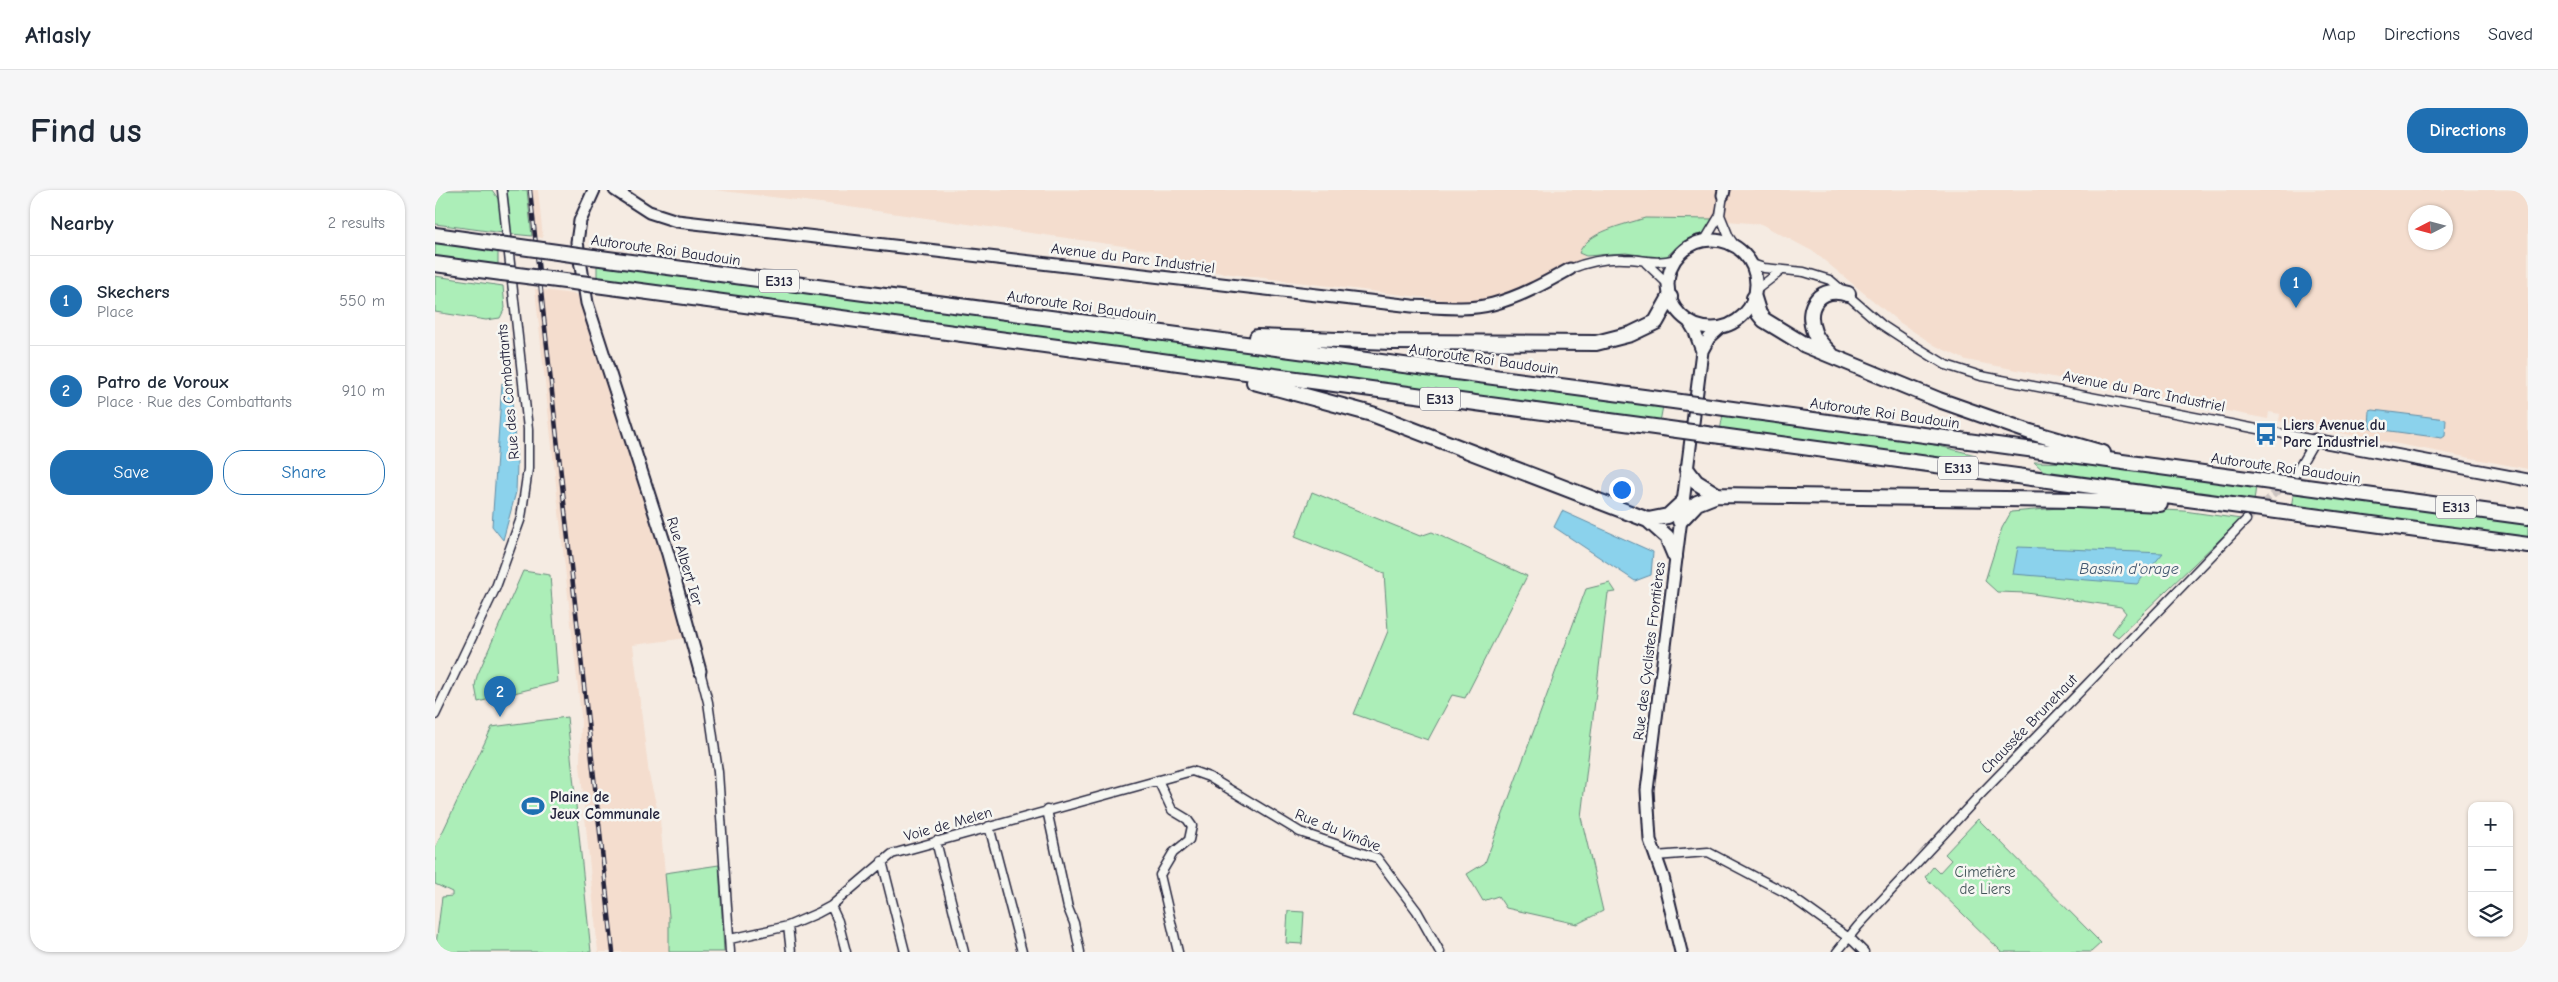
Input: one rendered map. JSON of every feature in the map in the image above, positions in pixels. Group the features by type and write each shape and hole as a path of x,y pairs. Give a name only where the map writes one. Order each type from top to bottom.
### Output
{"highway":[{"name":"Autoroute Roi Baudouin","path":"435,235 2528,516"},
{"name":"E313","path":"435,264 2528,545"},
{"path":"1229,342 1251,337 1401,342 1596,343 1631,334 1656,322 1669,290"},
{"path":"1835,358 1815,334 1811,322 1812,311 1815,302 1824,294 1832,291 1848,294"},
{"path":"1755,294 1759,314 1768,323 1805,345 1939,400 2030,432 2100,451 2121,462"},
{"path":"1217,369 1243,379 1373,414 1648,520 1667,537 1675,556"},
{"path":"1687,470 1696,482 1717,495"},
{"path":"1680,521 1697,503 1717,495 2077,500 2166,504 2195,500"},
{"path":"1648,520 1668,516 1683,502"}],"street":[{"name":"Rue des Combattants","path":"435,716 496,587 521,518 528,469 528,429 502,190"},
{"name":"Rue Albert Ier","path":"594,190 580,221 577,242 587,303 673,572 708,702 717,772 730,952"},
{"name":"Avenue du Parc Industriel","path":"615,190 649,212 677,221 1412,306 1457,308 1491,305 1524,294 1570,269 1591,261 1627,259 1646,263 1675,259"},
{"path":"1723,192 1721,215 1729,237 1752,264 1755,274 1755,294"},
{"path":"1705,240 1721,215"},
{"path":"1669,290 1670,269 1675,259 1683,250 1705,240 1723,241 1735,246"},
{"path":"1646,263 1669,290 1677,311 1689,322 1703,328 1719,328 1741,318 1755,294 1782,270"},
{"name":"Avenue du Parc Industriel","path":"1752,264 1823,277 1848,294 1882,325 1946,365 1981,376 2528,480"},
{"name":"Rue des Cyclistes Frontières","path":"1689,322 1702,351"},
{"name":"Rue des Cyclistes Frontières","path":"1681,952 1648,826 1647,790 1702,351 1709,338 1719,328"},
{"path":"2297,473 2315,440"},
{"name":"Chaussée Brunehaut","path":"1837,952 1979,796 2247,520"},
{"name":"Voie de Melen","path":"730,939 788,926 831,906 892,854 1192,771"},
{"name":"Rue du Vinâve","path":"1192,771 1206,775 1300,832 1377,858 1417,910 1439,952"},
{"path":"1158,780 1172,810 1187,818 1192,826 1189,840 1173,854 1161,875 1178,952"},
{"path":"1047,810 1068,908 1074,923 1080,952"},
{"path":"989,826 1022,952"},
{"path":"936,841 964,952"},
{"path":"1655,856 1708,852 1786,893 1848,938 1864,952"},
{"path":"882,861 905,952"},
{"path":"831,906 838,921 846,952"},
{"path":"788,926 791,952"}],"shaded area":[{"path":"527,190 538,190 543,238 532,236"},
{"path":"715,190 2528,190 2528,469 2279,421 2280,414 2269,412 2268,419 1966,360 1936,346 1899,322 1814,252 1761,224 1695,218 1645,218 1579,253 1586,256 1537,284 1492,300 1452,301 1160,265 1161,255 1151,250 828,204"},
{"path":"535,289 581,295 591,337 687,638 633,645 649,775 660,820 669,916 669,952 598,952 580,764 581,716"}],"green space":[{"path":"435,190 492,190 499,200 503,233 435,224"},
{"path":"507,190 527,190 532,236 511,234"},
{"path":"1645,218 1714,219 1707,232 1681,243 1666,257 1654,260 1646,256 1626,253 1586,256 1579,253 1590,239 1598,234"},
{"path":"435,240 498,249 498,266 435,257"},
{"path":"597,262 1663,406 1660,422 597,280"},
{"path":"435,276 503,286 505,308 500,318 486,320 435,312"},
{"path":"1723,414 1914,440 1976,455 1941,460 1720,431"},
{"path":"2034,462 2083,463 2256,485 2254,502 2047,474"},
{"path":"2294,491 2528,522 2528,539 2291,507"},
{"path":"1312,492 1420,536 1432,532 1527,576 1465,698 1452,695 1428,740 1354,714 1388,631 1384,573 1295,537"},
{"path":"2058,508 2124,508 2184,511 2241,519 2118,637 2112,633 2126,613 2121,607 2027,593 1997,592 1985,581 2002,528 2011,512"},
{"path":"523,571 550,575 558,682 478,702 475,686 477,676"},
{"path":"1610,583 1616,592 1608,593 1581,817 1603,911 1577,924 1506,908 1498,896 1483,901 1467,874 1485,863 1586,589"},
{"path":"567,717 591,952 435,952 442,897 452,896 452,892 435,884 435,848 492,727"},
{"name":"Cimetière de Liers","path":"1978,819 2101,943 2091,952 2002,952 1925,877 1933,867 1939,873 1951,860 1945,854"},
{"path":"719,865 724,952 669,952 669,916 665,873"},
{"path":"1288,911 1304,912 1302,944 1286,943"}],"water":[{"path":"502,383 511,386 517,465 516,492 503,540 492,526"},
{"path":"2370,411 2446,419 2445,436 2442,438 2369,427"},
{"path":"1562,511 1653,552 1651,575 1635,581 1554,527"},
{"name":"Bassin d'orage","path":"2018,547 2163,553 2137,584 2013,574"}],"tunnel":[{"path":"2246,520 2296,473"}],"railway":[{"path":"530,190 613,952"}],"place":[{"name":"Skechers","path":"2296,308"},
{"name":"Liers Avenue du Parc Industriel","path":"2266,434"},
{"name":"Patro de Voroux","path":"500,717"},
{"name":"Plaine de Jeux Communale","path":"533,806"}]}
